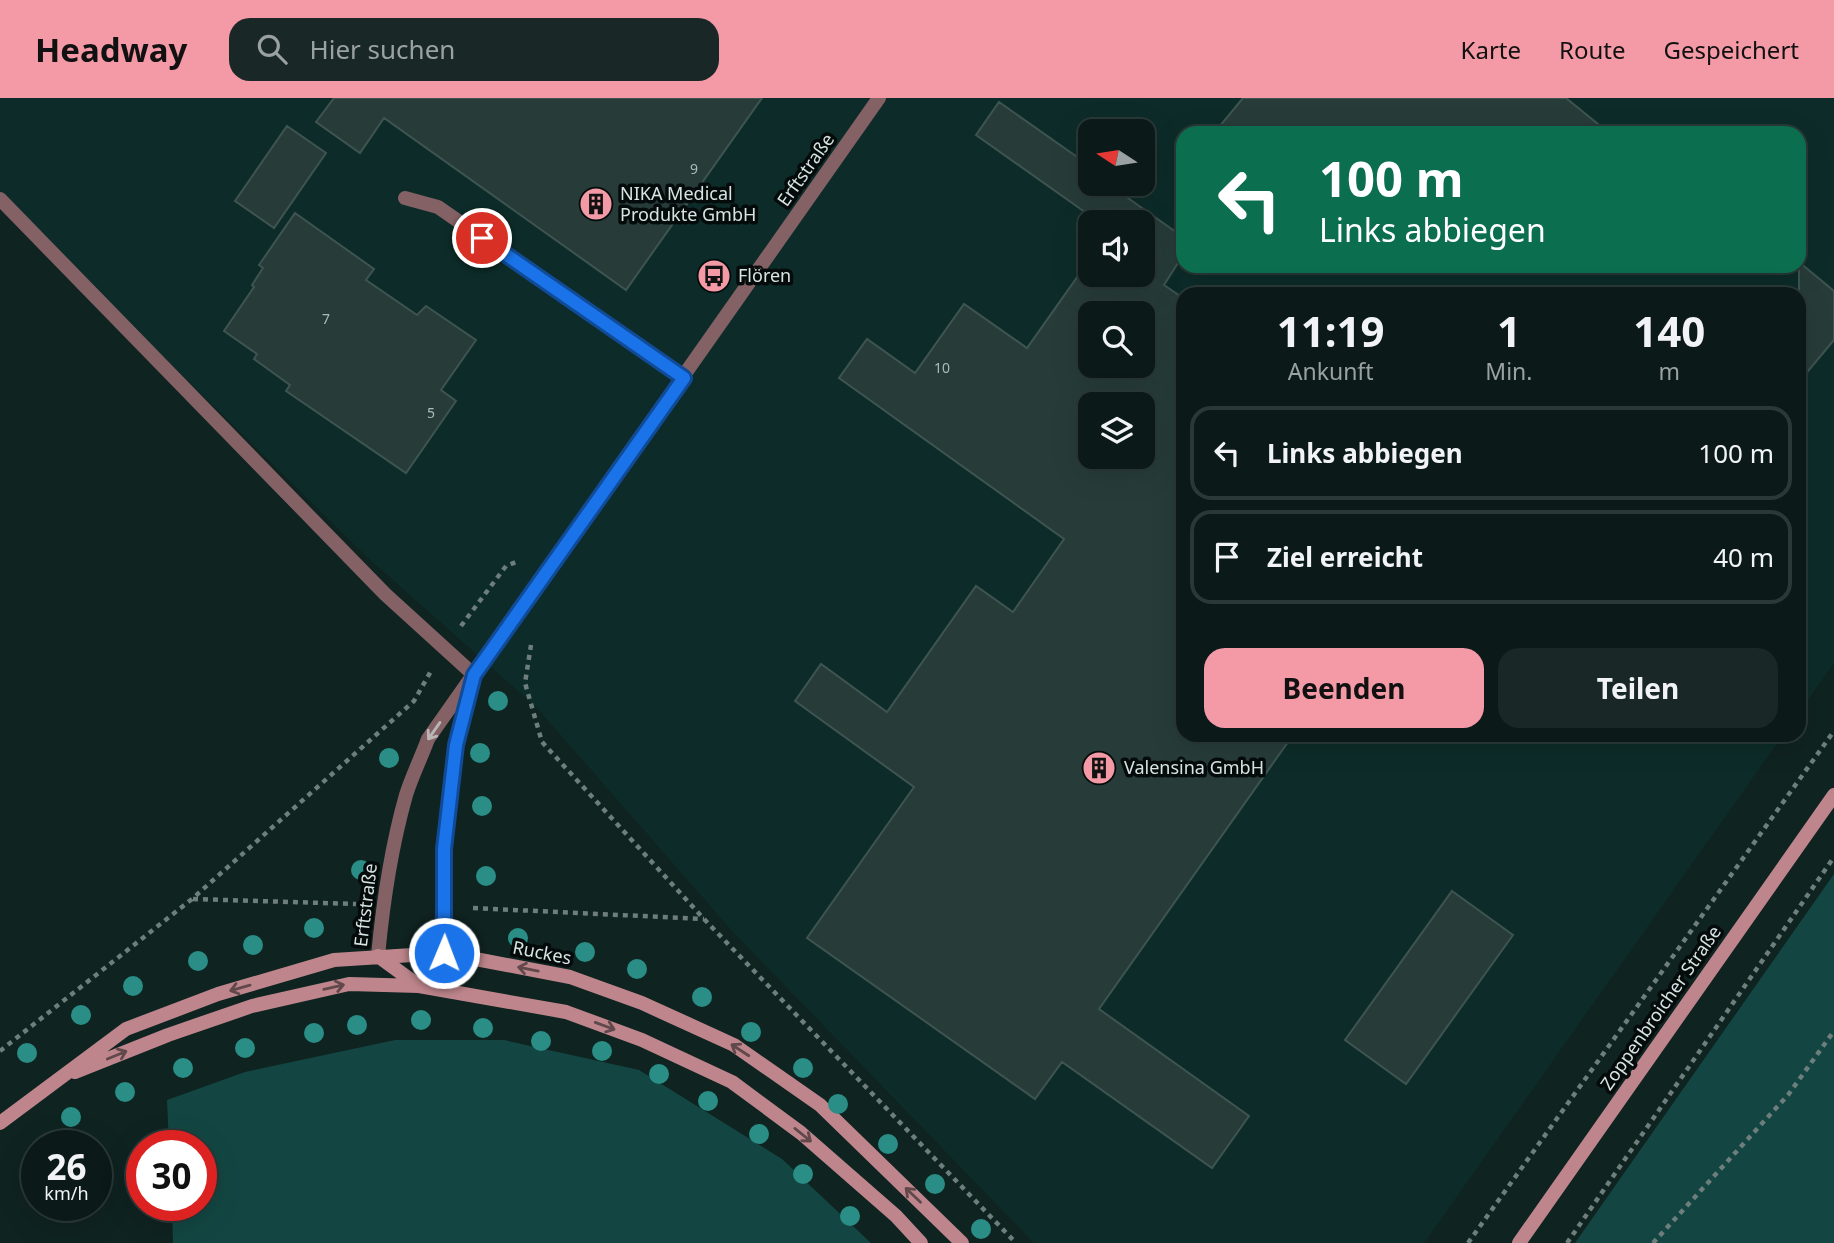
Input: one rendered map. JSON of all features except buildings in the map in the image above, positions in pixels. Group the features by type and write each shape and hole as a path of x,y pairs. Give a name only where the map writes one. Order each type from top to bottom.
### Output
{"main road":[{"name":"Zoppenbroicher Straße","path":"1519,1243 1834,795"},
{"name":"Ruckes","path":"0,1123 127,1029 218,994 334,960 444,953 570,977 642,1003 734,1045 820,1105 962,1243"},
{"path":"419,986 444,953"},
{"name":"Erftstraße","path":"378,956 419,986"},
{"name":"Ruckes","path":"54,1081 168,1035 252,1006 349,984 419,986 566,1012 642,1040 732,1082 802,1133 896,1216 921,1243"}],"street":[{"name":"Erftstraße","path":"378,956 392,850 407,793 428,740 880,98"},
{"path":"405,198 438,206 684,378"},
{"path":"0,199 385,594 443,650 474,675"},
{"name":"Erftstraße","path":"444,953 444,849 456,745 474,675"}],"path":[{"path":"0,1051 192,899 414,701 443,650 506,566 518,562"},
{"path":"531,644 525,683 542,742 704,919 1016,1243"},
{"path":"1468,1243 1834,731"},
{"path":"1567,1243 1834,857"},
{"path":"1653,1243 1788,1095 1834,1031"}],"shaded area":[{"path":"0,98 1834,98 1834,663 1806,703 1806,287 1176,287 1176,742 1778,742 1424,1243 1034,1243 733,932 537,708 367,557 0,196"},
{"path":"1834,874 1834,1243 1575,1243"},
{"path":"395,1040 504,1040 639,1070 782,1159 871,1243 173,1243 172,1221 217,1221 217,1130 168,1130 167,1100 245,1072"}],"place":[{"name":"NIKA Medical Produkte GmbH","path":"596,204"},
{"name":"Flören","path":"714,276"},
{"name":"Valensina GmbH","path":"1099,768"}],"route":[{"path":"444,953 444,849 456,745 474,675 684,378 482,238"}]}
